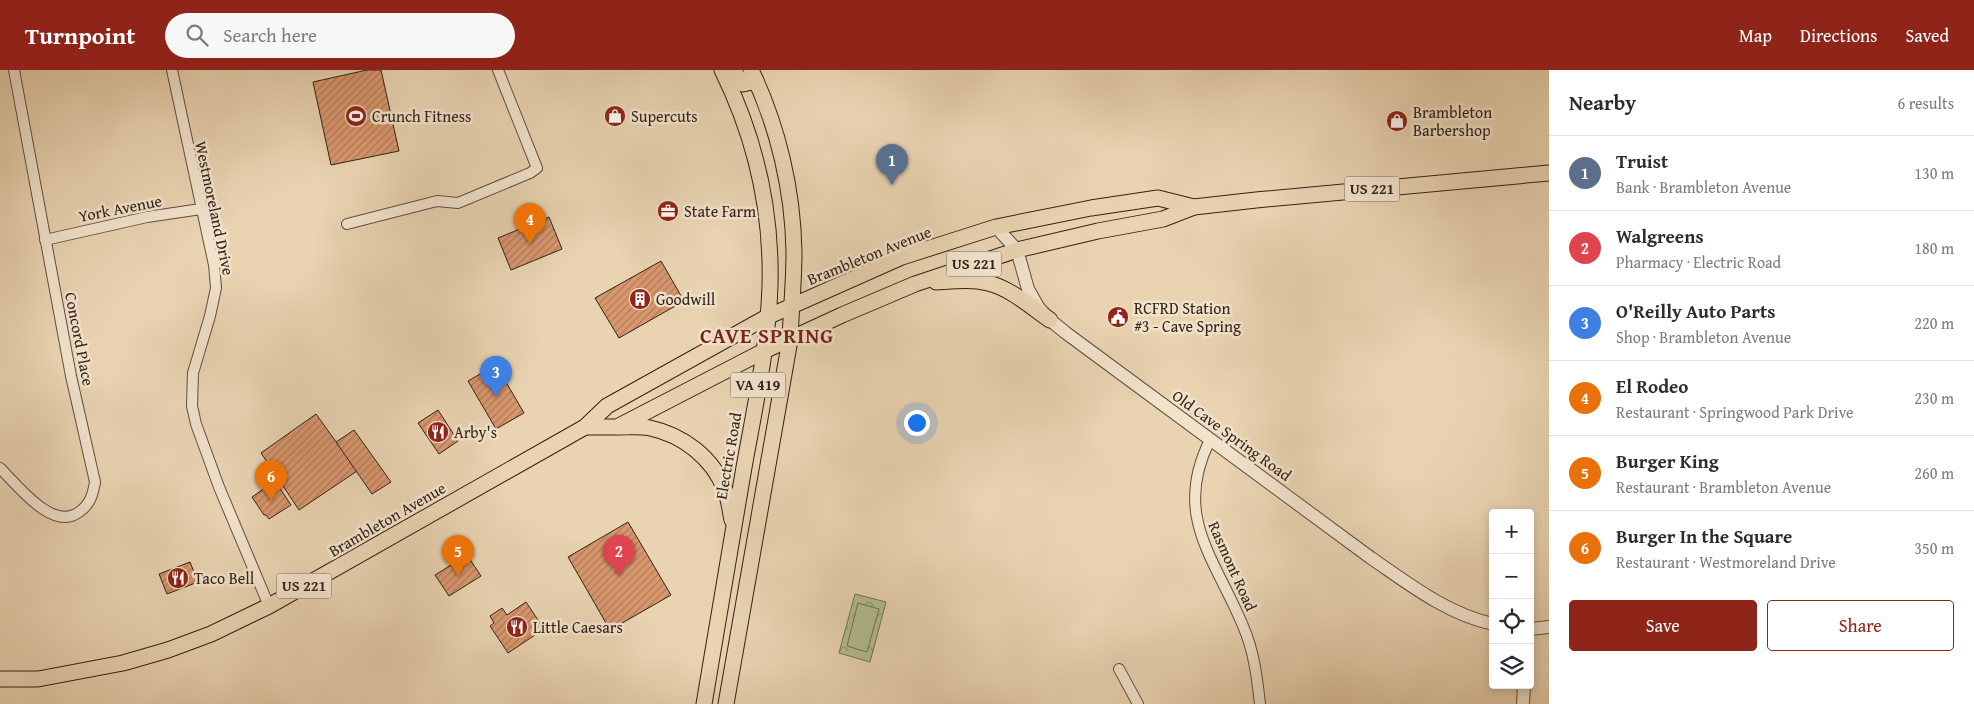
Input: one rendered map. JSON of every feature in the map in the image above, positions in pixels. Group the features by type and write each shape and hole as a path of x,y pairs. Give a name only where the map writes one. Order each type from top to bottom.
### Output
{"main road":[{"name":"Electric Road","path":"704,704 764,351 770,287 769,248 764,195 744,120 722,70"},
{"path":"733,70 743,84 754,75"},
{"name":"VA 419","path":"726,704 790,340 792,305 794,251 787,180 772,124 754,75"},
{"name":"Brambleton Avenue","path":"585,427 617,427 764,351 915,284 1017,250 1098,231 1163,219 1194,207 1549,173"},
{"name":"Brambleton Avenue","path":"0,679 38,679 123,663 168,650 211,634 269,606 585,427 607,406 767,317 902,257 996,227 1091,208 1158,198 1194,207"},
{"path":"915,284 963,280 989,283 1010,293 1050,320"},
{"path":"617,427 648,427 672,435 694,447 714,467 726,491 733,530"}],"street":[{"name":"Concord Place","path":"0,468 43,509 60,516 76,515 89,502 93,492 95,482 71,376 14,70"},
{"name":"Westmoreland Drive","path":"172,70 214,265 216,288 210,316 193,373 192,406 196,424 219,488 269,606"},
{"path":"347,224 437,201 458,203 530,173 537,168 498,70"},
{"name":"York Avenue","path":"45,240 147,217 201,209"},
{"name":"Old Cave Spring Road","path":"996,227 1017,250 1028,289 1038,307 1050,320 1371,558 1416,589 1466,616 1489,623"},
{"name":"Rasmont Road","path":"1210,440 1197,472 1194,503 1197,521 1203,542 1243,626 1252,650 1260,704"},
{"path":"1534,628 1549,626"},
{"path":"1119,669 1138,704"},
{"path":"1523,704 1524,689"}],"green space":[{"path":"855,594 886,602 870,662 839,653"},
{"path":"858,603 879,609 867,652 847,646"}],"building":[{"name":"Crunch Fitness","path":"367,70 381,70 399,151 331,165 313,82"},
{"path":"549,217 562,249 511,270 498,238"},
{"name":"Goodwill","path":"661,261 684,301 619,338 595,298"},
{"path":"496,365 524,413 496,429 468,381"},
{"name":"Arby's","path":"438,410 458,441 439,454 418,423"},
{"path":"316,414 357,471 299,510 261,453"},
{"path":"354,430 391,482 372,494 336,442"},
{"path":"275,481 291,505 269,519 264,515 252,497"},
{"path":"628,522 671,595 610,630 568,557"},
{"path":"467,555 481,576 449,596 435,575"},
{"name":"Taco Bell","path":"190,562 198,582 167,594 159,574"},
{"name":"Little Caesars","path":"526,602 544,629 508,653 490,626 494,623 490,616 502,608 507,615"}],"place":[{"name":"Crunch Fitness","path":"356,116"},
{"name":"Supercuts","path":"615,116"},
{"name":"Brambleton Barbershop","path":"1397,121"},
{"name":"Truist","path":"892,185"},
{"name":"State Farm","path":"668,211"},
{"name":"El Rodeo","path":"530,244"},
{"name":"Goodwill","path":"640,299"},
{"name":"RCFRD Station #3 - Cave Spring","path":"1118,317"},
{"name":"O'Reilly Auto Parts","path":"496,397"},
{"name":"Arby's","path":"438,432"},
{"name":"Burger In the Square","path":"271,501"},
{"name":"Burger King","path":"458,576"},
{"name":"Walgreens","path":"619,576"},
{"name":"Taco Bell","path":"178,578"},
{"name":"Little Caesars","path":"517,627"}],"district":[{"name":"CAVE SPRING","path":"767,336"}]}
